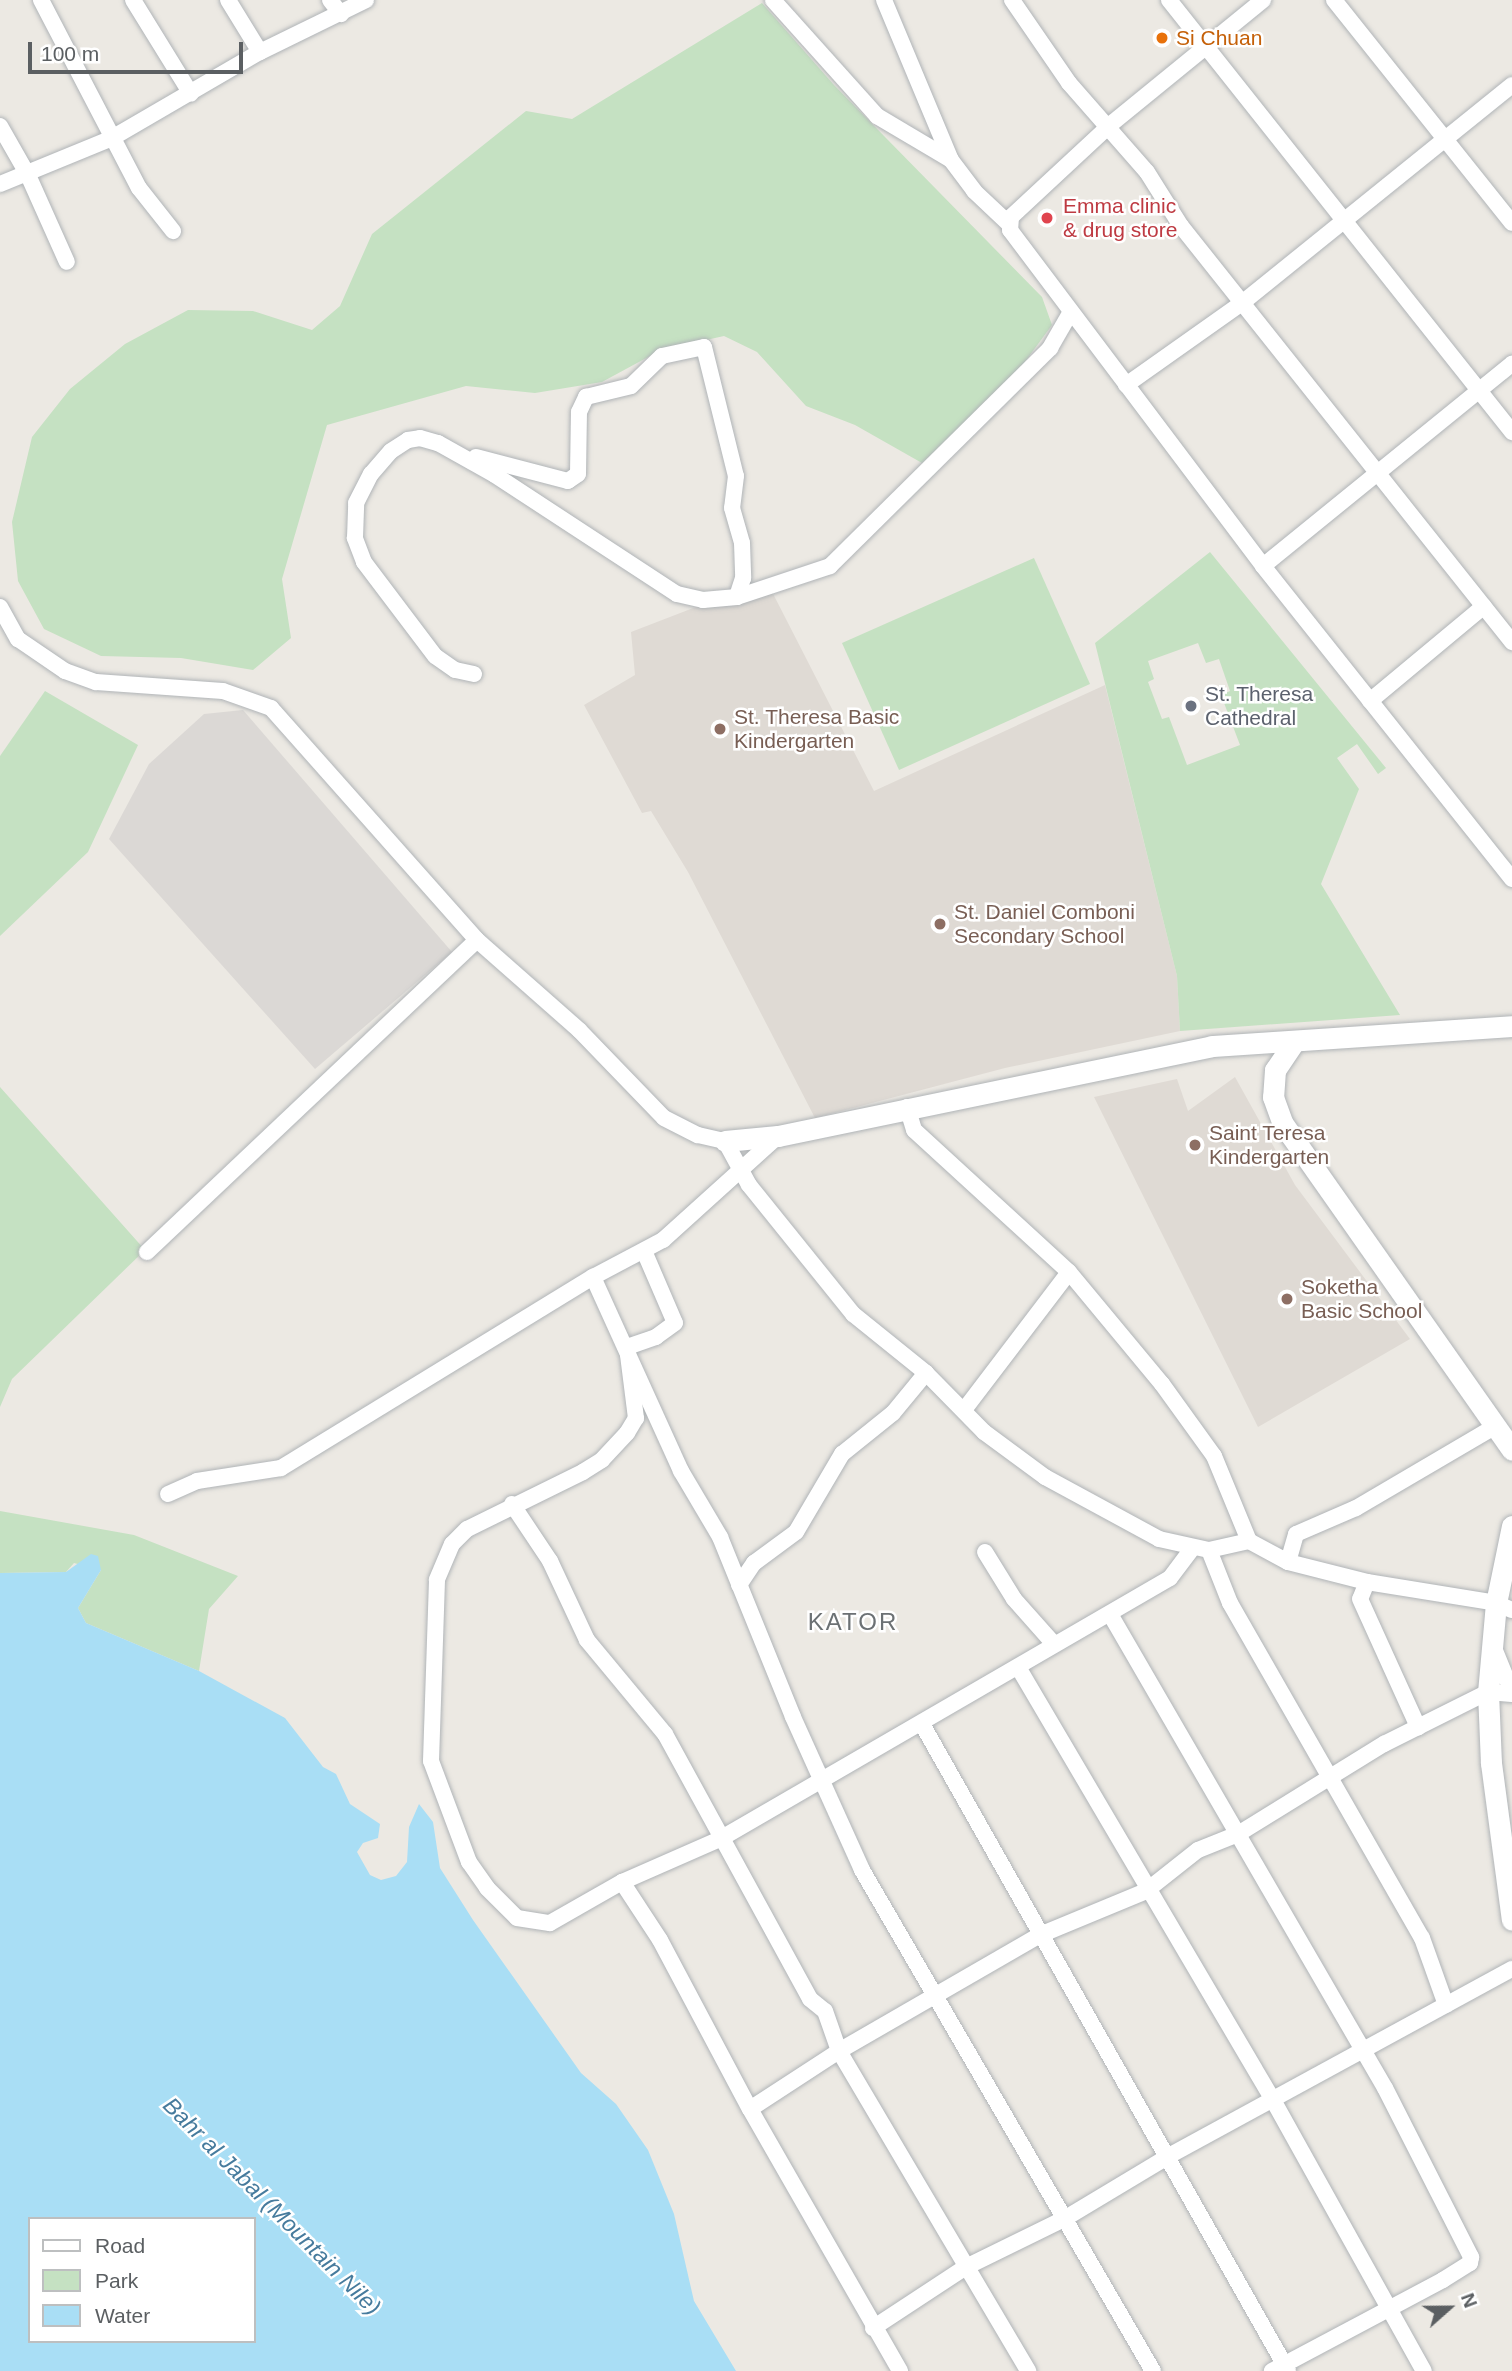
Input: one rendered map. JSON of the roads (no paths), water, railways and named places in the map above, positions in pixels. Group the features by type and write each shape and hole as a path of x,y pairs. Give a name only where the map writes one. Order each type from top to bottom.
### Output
{"street":[{"path":"41,0 139,188 173,231"},
{"path":"132,0 191,94"},
{"path":"228,0 260,52"},
{"path":"330,0 341,14"},
{"path":"0,184 28,175 112,138 260,52 366,0"},
{"path":"773,0 877,116 951,160"},
{"path":"884,0 951,160 974,191 1009,224 1070,314 1263,566 1511,875"},
{"path":"1012,0 1069,83 1110,125 1242,303 1484,606 1509,631"},
{"path":"1169,0 1512,432"},
{"path":"1009,224 1110,125 1264,0"},
{"path":"1334,0 1512,222"},
{"path":"1126,385 1242,303 1447,142 1512,85"},
{"path":"0,126 28,175 67,262"},
{"path":"450,450 677,594 703,600 737,597 830,566 1050,348 1070,314"},
{"path":"474,674 455,670 435,656 365,562 355,538 356,503 371,474 391,451 420,438 450,450 568,481 578,474 579,412 586,397 631,386 662,356 704,347 736,476 732,508 742,543 743,578 737,597"},
{"path":"1263,566 1380,474 1512,364"},
{"path":"1370,701 1484,606"},
{"path":"0,607 19,639 65,671 96,682 223,691 271,708 477,940 579,1030 664,1118 698,1135 725,1141 778,1136 907,1107 1212,1046 1512,1026"},
{"path":"147,1252 477,940"},
{"path":"1294,1042 1275,1070 1273,1097 1283,1124 1512,1450"},
{"path":"907,1107 914,1130 1069,1272 1162,1384 1214,1456 1249,1541"},
{"path":"168,1493 197,1481 281,1468 593,1277 644,1251 741,1173 778,1136"},
{"path":"725,1141 741,1173 853,1314 926,1373 984,1432 1045,1478 1159,1539 1201,1549 1249,1541 1288,1562 1367,1582 1504,1607"},
{"path":"628,1347 656,1337 675,1323 669,1301 644,1251"},
{"path":"964,1410 1069,1272"},
{"path":"593,1277 628,1347 681,1471 720,1537 822,1780 863,1870 934,1998 1153,2371"},
{"path":"628,1347 636,1418 627,1433 602,1460 467,1529 440,1564 432,1617 433,1768 457,1819 470,1862 487,1888 517,1918 550,1923 622,1882 720,1839 1170,1578 1201,1549"},
{"path":"739,1584 754,1563 796,1532 842,1454 893,1413 926,1373"},
{"path":"1288,1562 1296,1534 1356,1508 1494,1427"},
{"path":"512,1504 550,1561 587,1640 664,1734 720,1839 751,1887 810,1999 825,2011 839,2051 1028,2371"},
{"path":"1512,1526 1504,1607 1494,1647 1488,1692 1490,1763 1512,1920"},
{"path":"1201,1549 1422,1938 1446,2005"},
{"path":"985,1552 1014,1599 1054,1644"},
{"path":"1367,1582 1360,1600 1418,1727"},
{"path":"922,1724 1167,2157 1282,2369 1470,2263 1471,2257 1363,2051 1110,1614"},
{"path":"750,2109 839,2051 1040,1935 1146,1891 1198,1850 1238,1834 1331,1776 1418,1727 1488,1692 1512,1693 1494,1647"},
{"path":"1018,1667 1146,1891 1272,2100 1424,2371"},
{"path":"622,1882 665,1950 750,2109 900,2371"},
{"path":"873,2328 966,2267 1064,2219 1167,2157 1512,1969"}],"water":[{"name":"Bahr al Jabal (Mountain Nile)","path":"91,1554 98,1556 101,1570 78,1608 86,1623 199,1671 285,1718 323,1767 336,1774 350,1804 380,1824 378,1838 363,1843 357,1852 370,1875 381,1880 396,1876 407,1862 409,1827 419,1804 433,1822 440,1868 473,1920 581,2073 616,2104 648,2150 674,2214 694,2301 736,2371 0,2371 0,1573 66,1572"}],"place":[{"name":"Si Chuan","path":"1162,38"},
{"name":"Emma clinic & drug store","path":"1047,218"},
{"name":"St. Theresa Cathedral","path":"1191,706"},
{"name":"St. Theresa Basic Kindergarten","path":"720,729"},
{"name":"St. Daniel Comboni Secondary School","path":"940,924"},
{"name":"Saint Teresa Kindergarten","path":"1195,1145"},
{"name":"Soketha Basic School","path":"1287,1299"}],"district":[{"name":"KATOR","path":"853,1622"}]}
